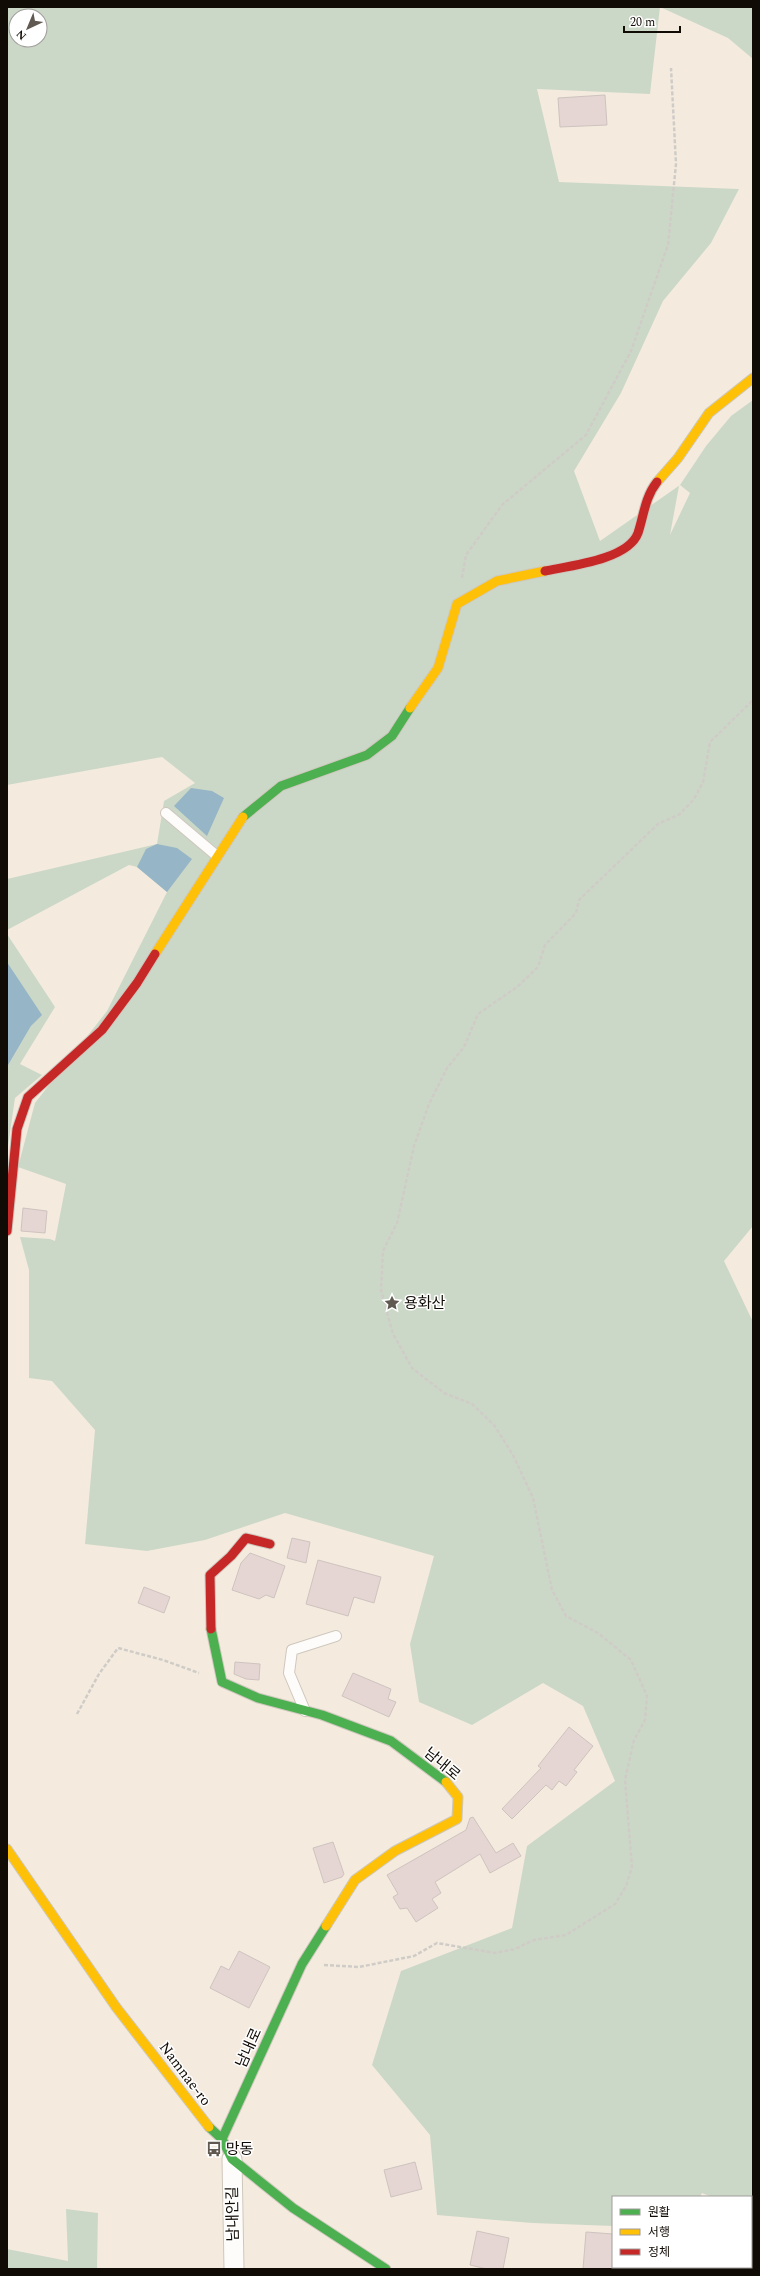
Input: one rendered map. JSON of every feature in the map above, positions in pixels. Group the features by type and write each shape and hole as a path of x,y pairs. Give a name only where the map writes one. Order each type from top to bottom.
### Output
{"street":[{"path":"7,1231 16,1129 28,1097 102,1030 137,983 239,820 281,786 367,755 392,736 417,696 438,668 457,604 497,581 602,559 621,551 637,535 650,491 678,458 709,413 753,378"},
{"path":"222,1682 211,1628 210,1575 231,1556 246,1538 270,1544"},
{"name":"남내로","path":"222,1682 258,1698 322,1715 391,1741 448,1784 458,1797 457,1818 396,1851 355,1880 302,1964 222,2139"},
{"name":"Namnae-ro","path":"7,1850 116,2007 202,2120 222,2139 232,2159 293,2208 386,2269"},
{"name":"남내안길","path":"232,2159 234,2269"}],"lane":[{"path":"166,813 216,856"},
{"path":"305,1711 290,1673 292,1650 336,1636"}],"path":[{"path":"457,604 466,555 502,506 586,435 631,351 668,245 676,164 671,68"},
{"path":"302,1964 359,1967 414,1956 437,1943 495,1952 515,1949 534,1940 566,1935 615,1904 626,1886 632,1867 625,1780 634,1740 645,1720 647,1696 631,1660 598,1633 566,1616 552,1590 533,1498 513,1455 494,1425 472,1404 444,1393 412,1368 393,1334 381,1290 383,1251 397,1223 414,1146 429,1104 447,1068 464,1048 478,1014 517,987 538,967 545,946 576,913 579,900 658,824 680,814 694,799 703,782 710,742 753,700"},
{"path":"77,1714 99,1674 118,1648 163,1660 222,1682"}],"green space":[{"path":"7,7 660,7 650,94 537,89 559,182 739,189 711,243 663,301 621,393 574,471 600,541 680,485 706,446 731,416 753,400 753,1226 724,1261 753,1322 753,2212 752,2196 710,2196 702,2193 700,2196 612,2196 612,2226 532,2223 437,2215 430,2135 372,2065 401,1971 512,1928 527,1846 615,1781 583,1706 543,1683 472,1725 419,1702 410,1644 434,1556 285,1513 205,1540 147,1551 85,1544 95,1430 52,1381 29,1378 29,1270 20,1237 50,1239 55,1241 66,1184 18,1167 35,1103 107,1011 167,892 137,867 129,865 7,930 7,879 157,844 164,801 195,783 162,757 7,785","holes":["680,485 690,493 670,535 679,486"]},
{"path":"660,7 753,7 753,59 728,38"},
{"path":"7,934 55,1007 20,1064 42,1075 15,1098 7,1153 7,1067 31,1026 41,1015 7,962"},
{"path":"66,2209 98,2213 97,2269 7,2269 7,2249 68,2261"}],"water":[{"path":"191,788 212,791 224,798 207,836 174,806"},
{"path":"157,844 177,848 192,859 167,892 137,867 146,849"},
{"path":"7,962 42,1015 31,1026 7,1067"}],"building":[{"path":"605,95 607,125 560,127 558,98"},
{"path":"23,1208 47,1211 45,1233 21,1231"},
{"path":"292,1538 310,1542 306,1563 287,1558"},
{"path":"250,1553 285,1566 274,1598 266,1595 259,1599 232,1590 241,1563"},
{"path":"318,1560 381,1577 374,1603 354,1597 348,1616 306,1604"},
{"path":"144,1587 170,1597 164,1613 138,1603"},
{"path":"235,1662 260,1664 259,1680 246,1679 234,1674"},
{"path":"353,1673 391,1689 388,1699 396,1702 389,1717 342,1696"},
{"path":"569,1727 593,1746 574,1770 577,1772 566,1786 559,1781 552,1790 546,1785 512,1819 502,1809 541,1768 538,1766"},
{"path":"473,1817 496,1853 513,1843 521,1856 490,1873 480,1854 435,1882 441,1893 432,1899 438,1908 416,1922 407,1908 400,1909 393,1897 398,1894 387,1875 466,1830 470,1818"},
{"path":"333,1842 344,1874 342,1877 324,1883 313,1848"},
{"path":"239,1951 270,1967 249,2008 210,1988 221,1966 229,1970"},
{"path":"415,2162 422,2189 391,2197 384,2170"},
{"path":"477,2231 509,2238 503,2269 487,2269 470,2265"},
{"path":"586,2232 612,2234 613,2269 583,2269"}],"traffic: fast":[{"path":"243,817 281,786 367,755 392,736 410,708"},
{"path":"211,1629 222,1682 258,1698 322,1715 391,1741 446,1782"},
{"path":"222,2139 302,1964 326,1926"},
{"path":"209,2127 222,2139 232,2159 293,2208 386,2269"}],"traffic: slow":[{"path":"657,482 678,458 709,413 753,378"},
{"path":"410,708 438,668 457,604 497,581 545,571"},
{"path":"155,954 243,817"},
{"path":"326,1926 355,1880 395,1851 457,1819 458,1797 446,1782"},
{"path":"7,1849 116,2007 209,2127"}],"traffic: jam":[{"path":"545,571 597,560 611,556 623,550 632,542 638,533 645,506 657,482"},
{"path":"7,1231 17,1129 28,1097 102,1030 137,983 155,954"},
{"path":"211,1629 210,1575 231,1556 246,1538 270,1544"}],"place":[{"name":"용화산","path":"392,1303"},
{"name":"망동","path":"214,2149"}]}
